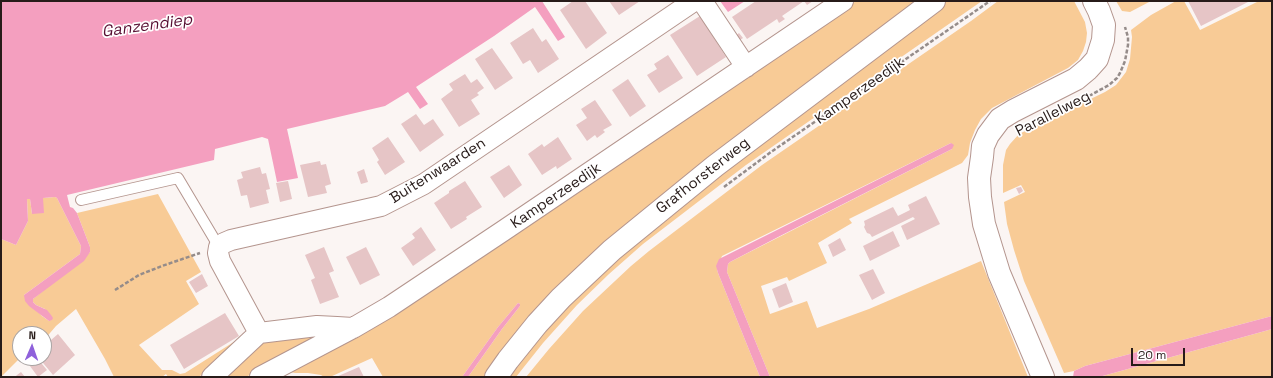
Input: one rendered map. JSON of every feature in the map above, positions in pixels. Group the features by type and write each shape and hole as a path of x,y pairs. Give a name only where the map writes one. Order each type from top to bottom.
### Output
{"main road":[{"name":"Grafhorsterweg","path":"496,377 508,360 556,303 612,250 715,166 934,1"},
{"path":"1081,1 1092,20 1095,34 1096,59"},
{"name":"Parallelweg","path":"1043,377 999,273 984,224 979,184 983,146 988,135 1000,118 1076,79 1088,69 1096,59 1103,40 1104,25 1094,1"}],"street":[{"name":"Buitenwaarden","path":"220,247 224,243 231,240 381,206 424,184 694,1"},
{"path":"702,1 746,66"},
{"name":"Kamperzeedijk","path":"260,377 353,328 428,282 843,1"},
{"path":"220,247 218,253 220,261 259,332"},
{"path":"212,377 259,332 317,326 353,328"}],"lane":[{"path":"81,200 178,178 220,247"}],"path":[{"name":"Kamperzeedijk","path":"721,189 771,152 990,1"},
{"name":"Parallelweg","path":"1089,96 1113,82 1123,67 1127,55 1128,37 1127,31 1123,24"},
{"path":"115,290 139,275 156,268 220,247"}],"shaded area":[{"path":"856,1 918,1 625,226 583,262 532,315 485,377 468,377 520,306 518,303 498,327 462,377 383,377 372,358 330,377 286,371 359,335 431,291"},
{"path":"947,1 982,1 746,165 643,244 577,305 543,343 516,377 507,377 540,334 623,251 890,43"},
{"path":"998,1 1074,1 1085,22 1087,33 1083,51 1078,60 1068,68 992,108 981,119 975,130 970,143 968,155 962,163 849,219 852,223 818,243 827,263 789,281 787,277 761,286 770,314 807,301 817,328 869,309 981,261 1028,377 770,377 727,272 728,264 730,262 952,149 951,143 722,256 717,269 718,273 760,377 526,377 583,311 649,251 762,165"},
{"path":"1116,1 1151,1 1130,12 1122,11"},
{"path":"1176,1 1184,1 1200,30 1259,1 1272,1 1272,316 1085,366 1074,371 1064,373 1024,281 1007,224 1004,202 1025,192 1021,185 1003,193 1003,165 1006,150 1019,134 1105,92 1116,85 1126,72 1130,59 1132,37 1131,30 1151,15"},
{"path":"158,194 201,272 186,281 199,304 139,345 162,370 172,370 180,374 185,373 240,338 199,377 168,377 166,374 162,377 114,377 76,309 52,331 52,326 12,326 12,366 1,377 1,239 16,245 28,221 27,199 30,199 32,214 43,198 57,198 81,246 80,254 24,295 42,316 49,321 45,309 36,305 33,302 33,299 90,252 90,247 77,213"},
{"path":"1272,329 1272,377 1099,377 1265,331"},
{"path":"327,331 246,377 220,377 260,340"}],"water":[{"name":"Ganzendiep","path":"1,1 542,1 565,37 558,41 535,7 416,87 428,104 420,109 408,92 385,106 287,129 298,178 277,182 268,139 262,137 215,149 214,160 67,195 70,207 77,213 90,247 90,252 84,261 33,299 33,302 36,305 47,310 51,315 53,318 49,321 29,306 25,301 24,295 80,254 81,246 57,198 55,197 43,198 44,213 32,214 30,199 27,199 28,221 16,245 1,239"},
{"path":"720,1 745,1 728,12"},
{"path":"951,143 954,145 952,149 728,264 727,272 770,377 760,377 718,273 716,266 719,259"},
{"path":"518,303 520,306 468,377 462,377 498,327"},
{"path":"1272,316 1272,329 1099,377 1073,377 1074,371 1085,366"}],"building":[{"path":"573,1 585,1 607,33 586,49 560,10"},
{"path":"609,1 640,1 619,15"},
{"path":"756,1 804,1 782,16 785,19 779,23 777,19 747,39 732,17"},
{"path":"804,1 813,1 807,5"},
{"path":"1188,1 1250,1 1201,26"},
{"path":"700,16 726,57 697,76 670,35"},
{"path":"533,28 542,42 546,39 559,59 538,73 530,60 523,64 510,43"},
{"path":"739,33 743,38 737,42 734,37"},
{"path":"492,48 513,78 495,90 475,59"},
{"path":"668,55 683,78 659,93 647,75 657,69 654,64"},
{"path":"465,74 471,83 477,79 484,88 477,93 479,95 471,100 480,114 459,127 441,99 453,90 449,84"},
{"path":"628,79 646,106 630,117 612,90"},
{"path":"595,100 612,125 603,130 605,132 597,138 595,135 587,141 576,125 587,118 581,109"},
{"path":"416,114 424,125 433,119 444,135 420,152 401,124"},
{"path":"388,137 405,162 385,175 377,162 379,160 372,148"},
{"path":"558,137 572,159 557,169 556,166 542,175 528,154 542,144 544,147"},
{"path":"320,161 321,165 326,164 331,184 325,186 327,193 308,197 300,165"},
{"path":"509,165 522,185 504,198 490,177"},
{"path":"260,167 262,174 266,173 270,189 266,190 269,203 250,208 247,195 241,196 237,180 243,178 241,172"},
{"path":"364,169 368,182 361,184 357,172"},
{"path":"288,181 292,199 280,202 276,183"},
{"path":"465,181 482,207 451,229 434,203"},
{"path":"1021,187 1023,191 1019,194 1016,188"},
{"path":"926,196 940,224 907,240 901,226 915,219 913,217 872,237 867,233 864,227 864,221 893,207 898,216 910,210 908,205"},
{"path":"421,227 436,250 413,266 401,248 415,238 412,234"},
{"path":"893,231 900,246 870,261 863,246"},
{"path":"840,238 846,250 833,257 828,245"},
{"path":"324,247 334,271 329,273 339,297 320,304 311,280 315,278 305,255"},
{"path":"366,247 380,275 360,285 346,257"},
{"path":"873,269 885,293 872,300 859,275"},
{"path":"202,274 208,286 196,293 189,282"},
{"path":"786,283 793,302 779,308 772,289"},
{"path":"225,313 239,336 184,369 170,345"},
{"path":"58,334 75,355 53,375 46,366 52,366 52,339"},
{"path":"30,366 44,366 47,370 38,377"},
{"path":"359,367 364,377 336,377"},
{"path":"21,372 25,377 15,377 17,375"}]}
